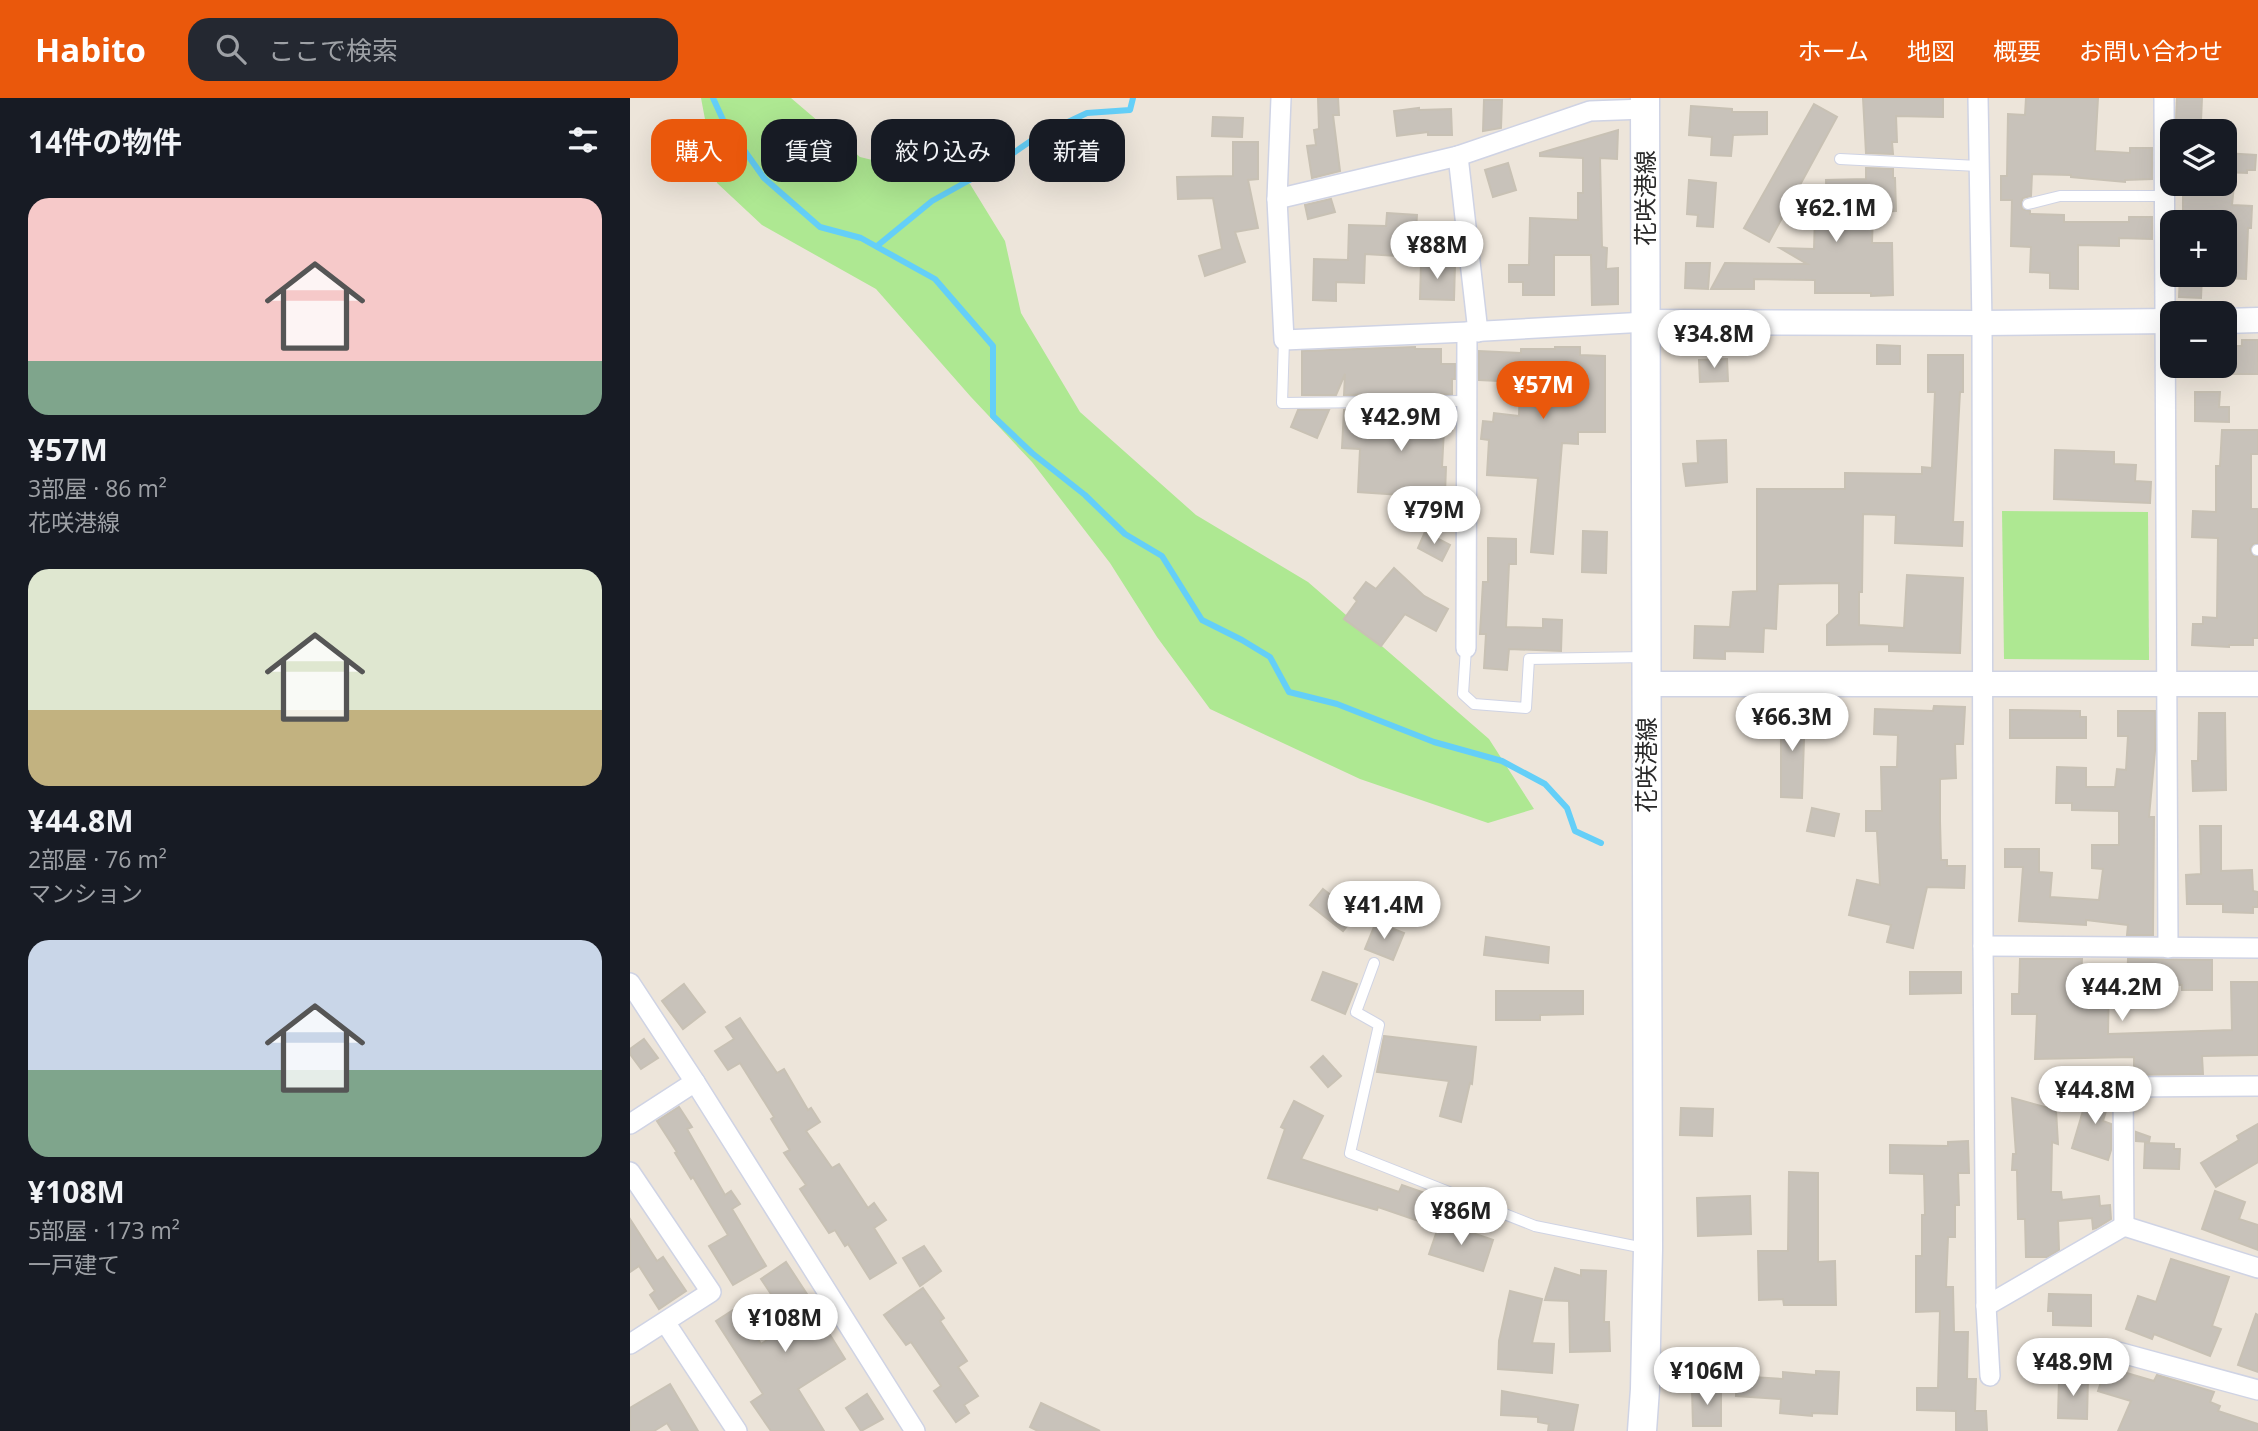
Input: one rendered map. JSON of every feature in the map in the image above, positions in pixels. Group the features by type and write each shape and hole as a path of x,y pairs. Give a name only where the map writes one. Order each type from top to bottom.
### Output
{"main road":[{"name":"花咲港線","path":"1642,1431 1648,1249 1646,104"}],"street":[{"path":"1281,98 1277,199 1284,340 1646,322 2160,321"},
{"path":"1978,98 1982,323 1986,1306 1990,1377"},
{"path":"2164,98 2164,119"},
{"path":"1277,199 1458,156 1590,111 1646,104"},
{"path":"1458,156 1473,332 1467,401 1466,648"},
{"path":"2164,196 2167,301"},
{"path":"2237,321 2258,320"},
{"path":"2168,378 2168,948"},
{"path":"1646,670 1982,685 2258,684"},
{"path":"1983,946 2258,947"},
{"path":"630,983 915,1431"},
{"path":"630,1124 695,1082"},
{"path":"2124,1226 2123,1087 2258,1086"},
{"path":"630,1172 711,1292 631,1341"},
{"path":"1986,1306 2124,1226 2258,1268"},
{"path":"665,1322 737,1431"},
{"path":"2118,1352 2258,1390"}],"lane":[{"path":"1840,159 1978,166"},
{"path":"2028,204 2060,196 2160,196"},
{"path":"1284,340 1282,403 1467,401"},
{"path":"1466,648 1463,694 1474,705 1526,708 1529,659 1646,670"},
{"path":"1374,963 1356,1012 1379,1025 1350,1153 1535,1226 1648,1249"}],"green space":[{"path":"701,98 791,98 816,119 761,119 761,182 857,182 857,154 871,160 871,182 970,184 1005,241 1021,313 1080,412 1196,515 1308,582 1489,739 1534,809 1488,823 1360,779 1210,709 1157,637 1110,563 1032,462 876,289 762,225 717,183 747,182 747,119 705,119"},
{"path":"2002,511 2148,512 2149,660 2004,659"}],"building":[{"path":"1318,98 1338,98 1339,115 1333,115 1340,171 1312,178 1307,146 1316,145 1314,130 1319,129"},
{"path":"1863,98 1943,98 1943,117 1896,116 1897,142 1892,142 1893,154 1866,153"},
{"path":"2026,98 2098,98 2095,151 2130,153 2130,148 2152,148 2152,179 2125,182 2071,175 2032,174 2031,196 2023,198 2021,203 2022,209 2030,211 2030,214 2064,215 2064,222 2129,222 2129,217 2152,217 2152,239 2119,238 2119,246 2078,245 2078,289 2050,288 2050,273 2030,272 2031,247 2011,246 2012,200 2001,200 2001,176 2007,176 2008,114 2025,115"},
{"path":"2177,98 2202,98 2201,119 2176,119"},
{"path":"1484,100 1502,100 1501,128 1483,131"},
{"path":"1814,104 1837,117 1769,242 1744,228"},
{"path":"1691,106 1732,109 1732,112 1767,112 1767,134 1733,135 1731,156 1711,155 1712,137 1689,135"},
{"path":"1419,108 1451,109 1452,135 1428,135 1428,132 1397,136 1394,111"},
{"path":"1213,117 1243,118 1242,137 1212,136"},
{"path":"1618,130 1617,159 1600,158 1602,247 1607,248 1606,269 1618,268 1618,304 1592,305 1591,255 1554,255 1554,295 1523,295 1523,282 1509,282 1509,265 1529,265 1530,218 1578,220 1578,193 1583,193 1583,158 1540,156 1540,153"},
{"path":"1233,142 1258,142 1258,179 1248,180 1258,228 1235,232 1245,262 1205,276 1199,256 1222,249 1213,198 1178,199 1177,177 1233,176"},
{"path":"2237,154 2256,155 2255,170 2247,170 2247,173 2237,173"},
{"path":"1508,163 1516,190 1493,197 1485,170"},
{"path":"1866,168 1893,169 1895,178 1896,211 1873,212 1872,243 1892,243 1893,295 1815,293 1815,280 1754,279 1754,289 1711,289 1725,263 1807,264 1780,248 1814,249 1815,215 1827,216 1826,180 1866,179"},
{"path":"1689,180 1716,183 1713,227 1697,226 1698,215 1687,214"},
{"path":"2183,196 2233,196 2232,205 2252,206 2251,228 2248,228 2246,279 2237,279 2237,210 2183,210"},
{"path":"1331,199 1335,212 1308,219 1305,205"},
{"path":"1387,213 1417,215 1414,257 1365,254 1364,283 1336,282 1336,301 1313,300 1314,259 1348,260 1349,225 1386,226"},
{"path":"1421,263 1455,264 1454,300 1420,299"},
{"path":"1686,263 1710,263 1708,289 1685,288"},
{"path":"2179,287 2201,287 2201,298 2179,297"},
{"path":"2242,340 2258,340 2258,374 2237,374 2237,346 2242,346"},
{"path":"1877,345 1900,346 1900,364 1877,364"},
{"path":"1415,347 1441,349 1441,364 1455,364 1452,394 1344,395 1345,374 1336,395 1302,395 1302,351"},
{"path":"1580,347 1580,355 1605,356 1605,432 1578,432 1578,444 1562,443 1553,554 1531,552 1538,478 1487,475 1489,440 1481,439 1483,421 1493,422 1494,413 1519,416 1520,382 1479,380 1479,351 1521,353 1521,349"},
{"path":"1928,355 1963,355 1963,392 1960,392 1953,522 1963,522 1962,546 1895,543 1896,515 1863,514 1859,625 1904,628 1907,575 1963,578 1960,653 1889,651 1889,644 1827,645 1827,625 1839,614 1839,583 1778,584 1776,629 1764,628 1763,652 1725,651 1725,659 1694,658 1695,626 1730,627 1733,592 1757,591 1757,489 1845,489 1845,473 1922,474 1922,467 1932,468 1935,392 1928,392"},
{"path":"1727,359 1728,381 1700,382 1699,360"},
{"path":"2195,392 2220,392 2219,407 2229,407 2229,422 2195,421"},
{"path":"1402,409 1452,409 1452,430 1444,429 1442,467 1446,467 1445,494 1437,494 1437,502 1416,501 1416,496 1358,492 1360,449 1342,448 1344,410 1366,410 1365,429 1400,431"},
{"path":"1298,410 1329,410 1317,438 1291,427"},
{"path":"2222,430 2258,430 2258,454 2251,454 2251,509 2258,509 2258,543 2253,544 2250,549 2253,556 2258,557 2258,638 2253,638 2253,645 2192,645 2193,624 2203,624 2203,617 2217,618 2218,538 2192,537 2193,511 2216,512 2216,466 2220,466"},
{"path":"1726,440 1727,482 1686,486 1683,464 1698,463 1697,441"},
{"path":"2055,450 2114,452 2114,464 2136,465 2135,481 2151,482 2150,503 2054,499"},
{"path":"1583,531 1607,532 1606,573 1582,572"},
{"path":"1425,532 1450,545 1442,561 1418,548"},
{"path":"1488,538 1516,539 1516,564 1509,564 1506,627 1543,628 1543,619 1562,620 1561,651 1509,649 1507,670 1484,668 1486,634 1480,634 1483,582 1488,582"},
{"path":"1394,568 1424,596 1448,609 1436,631 1405,614 1381,646 1344,619 1357,601 1354,598 1366,582 1376,589"},
{"path":"1934,706 1965,707 1963,744 1955,744 1956,778 1940,779 1941,860 1947,860 1947,866 1965,866 1964,888 1927,887 1913,948 1887,942 1891,925 1849,915 1857,880 1880,885 1877,831 1866,831 1866,811 1882,811 1881,767 1897,767 1898,735 1874,734 1875,709 1933,711"},
{"path":"1781,710 1805,710 1802,798 1781,797"},
{"path":"2010,710 2080,711 2080,717 2086,717 2086,738 2010,738"},
{"path":"2118,711 2155,711 2155,751 2149,817 2154,817 2153,935 2127,935 2128,925 2086,920 2086,925 2019,921 2023,867 2005,867 2005,849 2039,849 2039,872 2052,873 2050,897 2099,900 2103,869 2092,868 2092,845 2119,845 2119,811 2072,810 2072,803 2056,803 2057,767 2086,768 2086,787 2115,787 2117,769 2126,770 2128,736 2118,736"},
{"path":"2199,713 2225,713 2226,790 2193,791 2192,761 2198,761"},
{"path":"1812,808 1839,814 1834,836 1807,831"},
{"path":"2200,826 2221,826 2221,871 2252,870 2253,891 2258,892 2258,907 2253,907 2253,913 2223,912 2223,904 2187,904 2186,875 2201,874"},
{"path":"1323,889 1356,915 1343,931 1310,905"},
{"path":"1376,922 1404,933 1393,960 1365,949"},
{"path":"1486,937 1549,947 1548,963 1484,955"},
{"path":"2020,959 2082,959 2081,975 2109,976 2108,1034 2232,1030 2231,982 2258,982 2258,1055 2202,1056 2203,1074 2134,1075 2134,1057 2035,1059 2037,1014 2012,1014 2012,994 2019,994"},
{"path":"2128,959 2212,960 2212,990 2182,990 2182,985 2127,984"},
{"path":"1323,972 1357,984 1345,1014 1312,1000"},
{"path":"1910,972 1961,972 1961,993 1910,994"},
{"path":"684,984 705,1012 683,1029 662,1001"},
{"path":"1496,991 1583,991 1583,1014 1540,1015 1540,1020 1496,1020"},
{"path":"740,1018 777,1073 784,1069 808,1110 811,1108 820,1122 806,1131 832,1168 839,1164 868,1208 874,1203 886,1220 874,1228 896,1263 870,1279 848,1244 845,1246 835,1230 829,1233 800,1189 806,1185 784,1153 790,1150 771,1119 774,1117 740,1063 728,1070 715,1051 734,1039 726,1027"},
{"path":"1384,1036 1476,1047 1472,1084 1470,1083 1461,1122 1440,1116 1449,1081 1377,1072"},
{"path":"644,1039 658,1058 641,1069 630,1054 630,1049"},
{"path":"1323,1056 1341,1076 1328,1087 1311,1067"},
{"path":"2090,1087 2111,1094 2103,1121 2111,1124 2111,1150 2108,1160 2072,1148"},
{"path":"2012,1098 2056,1110 2058,1144 2052,1142 2051,1192 2061,1192 2062,1200 2099,1196 2100,1206 2110,1205 2111,1219 2093,1229 2092,1218 2058,1221 2059,1250 2047,1257 2026,1257 2025,1219 2018,1219 2017,1170 2012,1170 2013,1154 2016,1154"},
{"path":"1294,1101 1323,1116 1301,1159 1399,1192 1402,1185 1445,1200 1436,1227 1378,1207 1377,1210 1268,1178 1285,1129 1281,1127"},
{"path":"679,1107 692,1127 687,1129 725,1195 731,1191 740,1204 732,1209 766,1266 733,1285 709,1246 728,1235 657,1121"},
{"path":"1681,1108 1713,1109 1712,1136 1680,1135"},
{"path":"2258,1124 2258,1162 2216,1187 2201,1163 2239,1140 2237,1136"},
{"path":"2136,1132 2150,1137 2149,1142 2136,1141"},
{"path":"1968,1141 1969,1173 1958,1173 1959,1205 1955,1205 1955,1237 1948,1237 1946,1287 1953,1287 1954,1332 1968,1332 1967,1379 1976,1379 1975,1411 1986,1411 1987,1431 1956,1431 1956,1411 1917,1410 1917,1388 1938,1388 1940,1311 1916,1312 1916,1256 1922,1256 1922,1215 1925,1215 1924,1174 1890,1173 1890,1145 1948,1146 1948,1142"},
{"path":"2145,1143 2174,1144 2174,1149 2180,1149 2179,1169 2144,1168"},
{"path":"1789,1172 1818,1173 1818,1262 1835,1261 1836,1305 1784,1305 1783,1299 1759,1300 1758,1251 1788,1251"},
{"path":"2215,1191 2245,1202 2239,1219 2258,1225 2258,1250 2202,1229"},
{"path":"1750,1196 1751,1234 1698,1236 1697,1198"},
{"path":"630,1219 657,1261 663,1257 686,1291 659,1309 650,1295 655,1291 639,1266 630,1272"},
{"path":"1440,1222 1493,1240 1483,1271 1429,1254"},
{"path":"924,1246 941,1271 920,1286 903,1258"},
{"path":"2171,1259 2229,1277 2212,1326 2221,1329 2210,1356 2154,1334 2152,1339 2126,1329 2138,1296 2156,1302"},
{"path":"786,1262 824,1320 822,1322 845,1359 798,1389 824,1431 771,1431 751,1402 763,1394 716,1321 738,1307 761,1344 787,1327 781,1318 785,1315 761,1279"},
{"path":"1555,1268 1581,1276 1581,1270 1606,1271 1604,1322 1609,1322 1610,1351 1570,1352 1569,1301 1545,1300"},
{"path":"923,1288 944,1318 940,1321 967,1361 958,1367 978,1396 964,1405 969,1413 956,1422 934,1391 941,1386 911,1342 906,1345 884,1315"},
{"path":"1510,1291 1542,1299 1532,1343 1554,1344 1552,1373 1498,1369 1499,1341"},
{"path":"2049,1294 2091,1295 2091,1326 2053,1325 2053,1311 2048,1311"},
{"path":"2256,1314 2258,1315 2258,1372 2238,1365"},
{"path":"2106,1367 2154,1381 2157,1375 2214,1392 2210,1402 2220,1406 2218,1411 2258,1424 2258,1431 2118,1431 2131,1401 2098,1391"},
{"path":"1816,1371 1839,1372 1837,1414 1812,1413 1812,1416 1780,1413 1781,1399 1736,1396 1737,1376 1783,1379 1783,1372 1816,1375"},
{"path":"2059,1378 2088,1378 2087,1419 2058,1418"},
{"path":"670,1384 698,1431 672,1431 667,1423 654,1431 630,1431 630,1408"},
{"path":"1692,1389 1721,1389 1721,1426 1693,1426"},
{"path":"1502,1391 1578,1405 1573,1431 1548,1431 1549,1424 1538,1422 1538,1417 1501,1415"},
{"path":"867,1394 883,1419 861,1431 846,1408"},
{"path":"1041,1403 1100,1431 1038,1431 1030,1427"}],"waterway":[{"path":"713,98 724,122 764,178 820,227 861,238 935,279 993,346 993,416 1032,453 1085,495 1125,534 1162,556 1202,620 1270,657 1289,692 1337,704 1434,742 1502,761 1545,784 1567,808 1575,831 1601,843"},
{"path":"877,246 932,201 993,167 1038,136 1087,113 1130,110 1133,98"}]}
